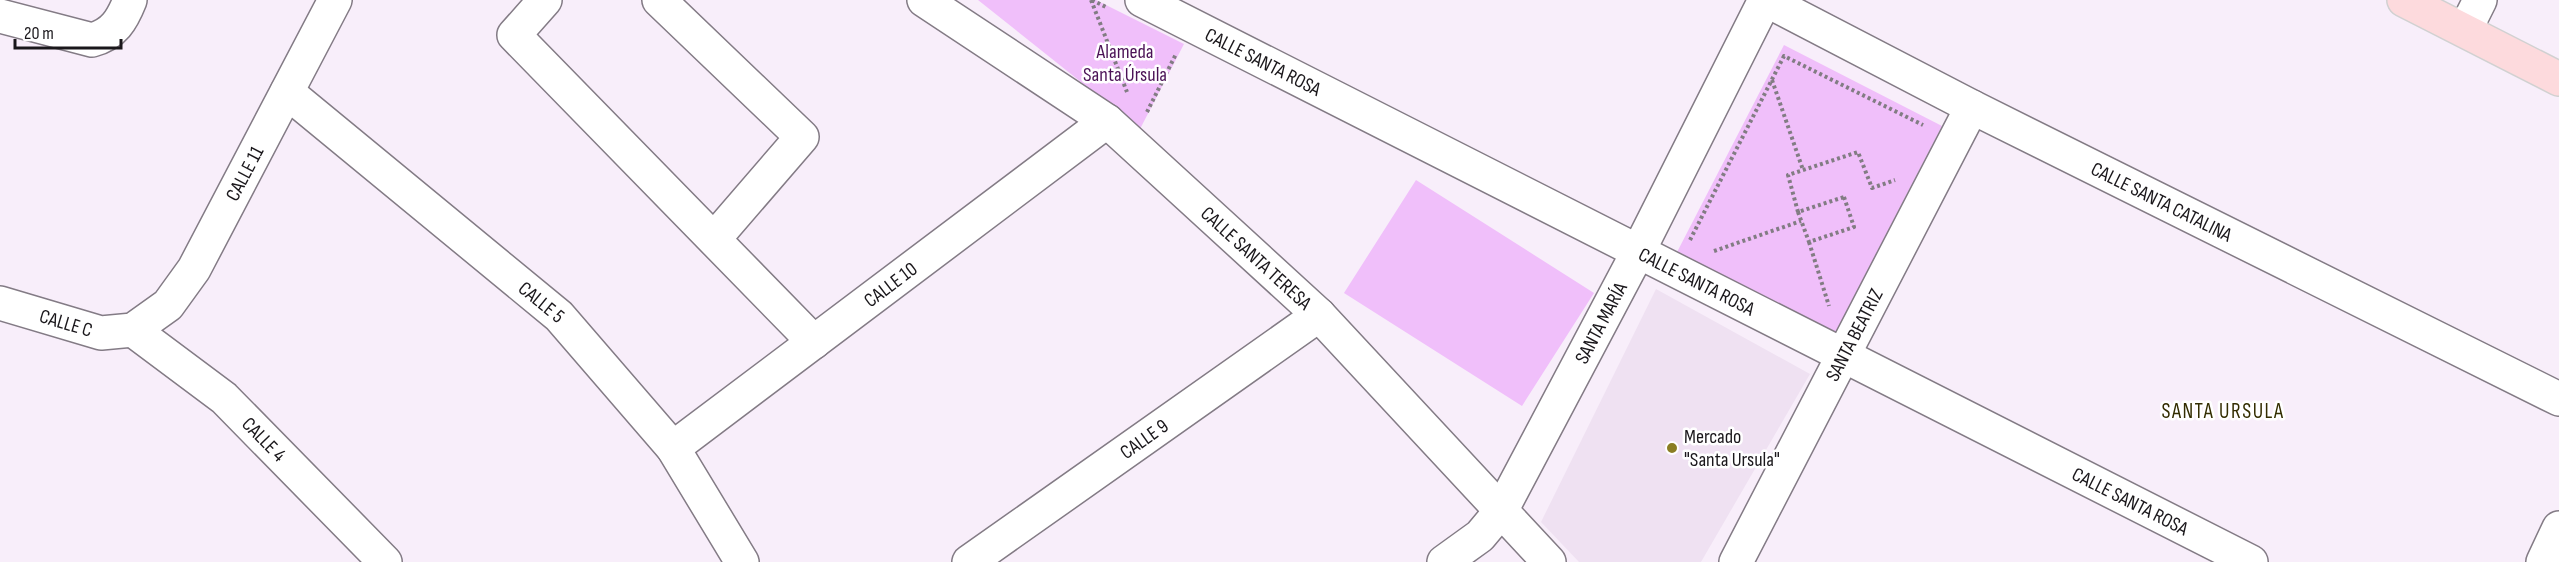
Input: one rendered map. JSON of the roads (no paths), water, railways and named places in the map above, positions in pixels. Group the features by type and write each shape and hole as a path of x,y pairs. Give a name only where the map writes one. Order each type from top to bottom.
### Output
{"main road":[{"path":"2404,0 2559,79"}],"street":[{"path":"0,16 92,40 104,37 115,29 123,18 130,0"},
{"name":"CALLE 11","path":"133,330 168,305 194,269 335,0"},
{"path":"545,0 514,35 814,342"},
{"path":"658,0 802,137 714,239"},
{"name":"CALLE SANTA TERESA","path":"924,0 1126,129 1319,315 1549,562"},
{"name":"CALLE SANTA ROSA","path":"1142,0 2251,562"},
{"name":"SANTA MARÍA","path":"1444,562 1480,536 1501,511 1638,252 1766,0"},
{"name":"CALLE SANTA CATALINA","path":"1766,0 1972,107 2559,399"},
{"path":"2465,30 2480,0"},
{"name":"CALLE 5","path":"287,92 559,316 673,448 742,562"},
{"name":"SANTA BEATRIZ","path":"1736,562 1972,107"},
{"name":"CALLE 10","path":"673,448 814,342 1126,129"},
{"name":"CALLE C","path":"0,303 101,333 133,330"},
{"name":"CALLE 9","path":"969,562 1319,315"},
{"name":"CALLE 4","path":"133,330 224,398 385,562"},
{"path":"2543,562 2559,528"}],"place":[{"name":"Mercado \"Santa Ursula\"","path":"1672,448"}],"district":[{"name":"SANTA URSULA","path":"2223,411"}],"park label":[{"name":"Alameda Santa Úrsula","path":"1125,62"}]}
